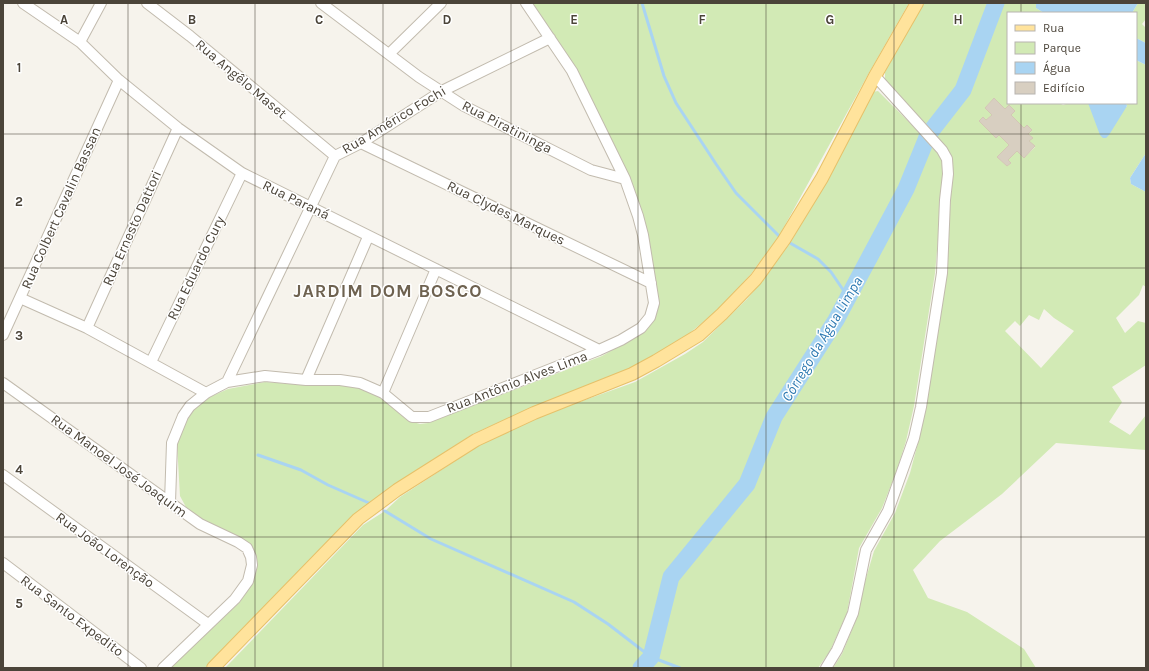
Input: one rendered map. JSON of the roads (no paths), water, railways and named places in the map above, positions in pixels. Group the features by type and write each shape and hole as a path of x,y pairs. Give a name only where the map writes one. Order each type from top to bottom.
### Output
{"main road":[{"path":"213,668 358,519 398,490 476,440 534,413 632,374 699,335 716,320 756,279 784,240 822,178 875,76 917,3"}],"street":[{"name":"Rua Paraná","path":"22,3 80,42 119,80 178,128 242,174 600,350"},
{"path":"80,42 101,3"},
{"name":"Rua Angêlo Maset","path":"147,3 190,36 335,156"},
{"name":"Rua Piratininga","path":"320,3 419,77 464,106 591,170 625,178"},
{"path":"389,54 441,3"},
{"name":"Rua Antônio Alves Lima","path":"170,502 172,443 183,416 190,406 206,393 227,382 265,376 306,380 340,380 360,383 383,393 412,416 429,417 600,350 622,340 641,328 650,317 654,303 643,235 625,178 572,71 526,3"},
{"name":"Rua Américo Fochi","path":"227,382 335,156 361,143 442,91 550,38"},
{"path":"826,668 837,650 853,613 866,550 888,511 914,438 921,407 942,273 945,200 948,174 947,159 942,150 875,76"},
{"name":"Rua Colbert Cavalin Bassan","path":"3,335 119,80"},
{"name":"Rua Ernesto Dattori","path":"87,328 178,128"},
{"name":"Rua Clydes Marques","path":"361,143 651,283"},
{"name":"Rua Eduardo Cury","path":"151,362 242,174"},
{"path":"306,380 368,236"},
{"path":"383,393 436,269"},
{"path":"20,298 87,328 206,393"},
{"name":"Rua Manoel José Joaquim","path":"3,383 200,524 238,542 247,548 251,557 252,565 248,581 235,599 208,624"},
{"name":"Rua João Lorenção","path":"3,475 208,624"},
{"name":"Rua Santo Expedito","path":"3,563 141,668"},
{"path":"162,668 208,624"}],"water":[{"path":"1036,3 1138,3 1133,12 1042,12 1036,8"},
{"path":"1137,38 1146,43 1146,65 1137,60"},
{"path":"1088,104 1126,104 1127,106 1109,135 1106,138 1103,138 1100,135"},
{"path":"1146,153 1146,192 1131,184 1130,178"}],"waterway":[{"path":"642,3 664,76 676,103 736,193 779,236"},
{"name":"Córrego da Água Limpa","path":"641,668 651,657 671,577 747,484 774,417 836,320 906,189 928,135 963,90 996,3"},
{"path":"790,243 818,259 831,272 848,297"},
{"path":"258,455 301,470 328,485 369,503"},
{"path":"385,511 431,539 574,602 608,624 651,657 680,668"}],"district":[{"name":"JARDIM DOM BOSCO","path":"388,291"}]}
